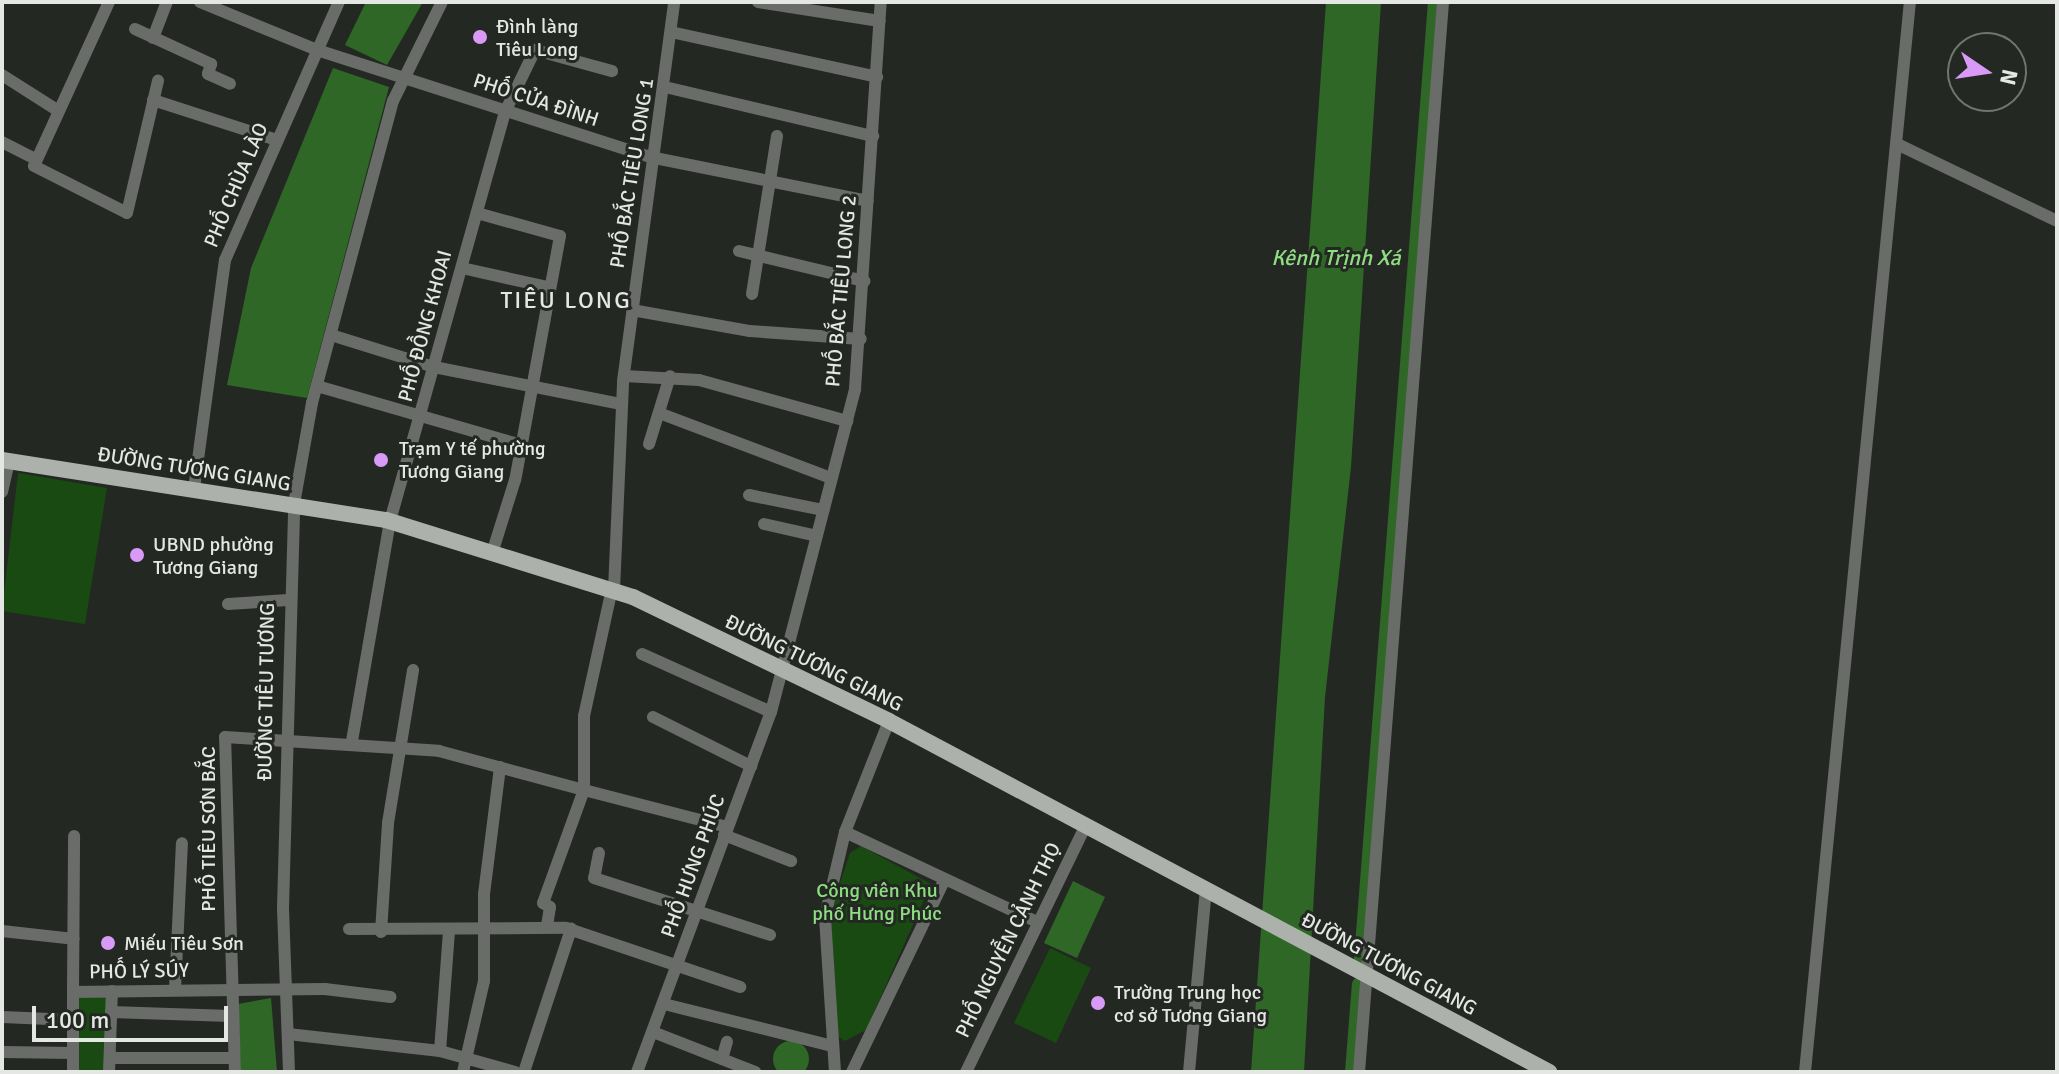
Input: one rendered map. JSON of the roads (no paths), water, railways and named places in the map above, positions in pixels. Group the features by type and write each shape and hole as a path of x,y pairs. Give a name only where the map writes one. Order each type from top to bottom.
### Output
{"main road":[{"name":"ĐƯỜNG TƯƠNG GIANG","path":"5,460 390,521 493,550 613,590 889,721 1549,1072"}],"street":[{"path":"36,159 109,2"},
{"path":"153,38 167,2"},
{"name":"PHỐ CỬA ĐÌNH","path":"200,2 317,50 650,157 868,201"},
{"name":"PHỐ CHÙA LÀO","path":"194,489 225,260 339,2"},
{"name":"ĐƯỜNG TIÊU TƯƠNG","path":"289,1072 285,991 285,739 294,504 317,386 401,75 442,2"},
{"name":"PHỐ BẮC TIÊU LONG 1","path":"547,926 550,907 543,903 584,790 584,716 613,590 621,404 650,157 665,87 674,2"},
{"path":"758,2 880,21"},
{"name":"PHỐ BẮC TIÊU LONG 2","path":"783,671 847,421 861,339 881,2"},
{"path":"1359,1072 1443,2"},
{"path":"1805,1072 1910,2"},
{"path":"135,29 211,64 208,74 230,84"},
{"path":"671,32 877,77"},
{"name":"PHỐ ĐỒNG KHOAI","path":"352,741 390,521 505,112 535,50 612,71"},
{"path":"2,75 57,110"},
{"path":"2,142 36,159 49,176 127,213 158,81"},
{"path":"665,87 873,136"},
{"path":"153,100 277,140"},
{"path":"752,294 777,136"},
{"path":"1897,144 2057,221"},
{"path":"477,213 560,236 547,287 534,390 493,550"},
{"path":"739,251 864,281"},
{"path":"462,268 547,287"},
{"path":"632,310 750,331 861,339"},
{"path":"331,335 434,367 534,390 621,404"},
{"path":"624,376 670,376 847,421"},
{"path":"649,444 670,376"},
{"path":"317,386 420,419 522,445"},
{"path":"659,413 831,478"},
{"path":"2,492 5,460"},
{"path":"749,495 823,510"},
{"path":"764,524 817,536"},
{"path":"228,604 288,600"},
{"path":"642,654 771,712"},
{"path":"381,932 399,746 413,670"},
{"name":"PHỐ HƯNG PHÚC","path":"637,1072 700,912 725,831 771,712 783,671"},
{"path":"653,717 751,766"},
{"path":"835,1072 822,945 845,832 889,721"},
{"name":"PHỐ TIÊU SƠN BẮC","path":"235,1072 229,989 225,737 285,739"},
{"path":"285,739 399,746 500,767 725,831 791,861"},
{"path":"463,1072 484,981 481,929 500,767"},
{"name":"PHỐ NGUYỄN CẢNH THỌ","path":"966,1072 1086,825"},
{"path":"845,832 1037,922"},
{"path":"73,992 74,836"},
{"path":"175,990 182,843"},
{"path":"599,853 594,878 770,935"},
{"path":"852,1072 945,879"},
{"path":"1189,1072 1206,889"},
{"path":"349,929 381,932 547,926 571,929 740,987"},
{"path":"524,1072 571,929"},
{"path":"2,931 74,939"},
{"path":"440,1051 449,931"},
{"name":"PHỐ LÝ SÚY","path":"73,1072 73,992 229,989 391,997"},
{"path":"109,1072 112,991"},
{"path":"664,1004 833,1046"},
{"path":"111,1012 230,1016"},
{"path":"2,1017 73,1020"},
{"path":"653,1032 755,1072"},
{"path":"288,1034 440,1051 515,1072"},
{"path":"722,1059 727,1042"},
{"path":"2,1052 73,1053"},
{"path":"110,1058 234,1058"}],"water":[{"path":"366,2 423,2 387,65 345,45"},
{"name":"Kênh Trịnh Xá","path":"1326,2 1381,2 1351,467 1325,697 1304,1072 1251,1072"},
{"path":"333,68 389,87 307,398 227,385 251,268"},
{"path":"1073,881 1105,897 1077,958 1044,943"},
{"path":"271,998 277,1072 241,1072 238,1004"},
{"path":"791,1041 803,1047 809,1059 803,1071 791,1077 779,1071 773,1059 779,1047"}],"waterway":[{"path":"1361,959 1435,2"},
{"path":"1352,1072 1359,984"}],"place":[{"name":"Đình làng Tiêu Long","path":"480,37"},
{"name":"Trạm Y tế phường Tương Giang","path":"381,460"},
{"name":"UBND phường Tương Giang","path":"137,555"},
{"name":"Miếu Tiêu Sơn","path":"108,943"},
{"name":"Trường Trung học cơ sở Tương Giang","path":"1098,1003"}],"district":[{"name":"TIÊU LONG","path":"566,301"}],"park label":[{"name":"Công viên Khu phố Hưng Phúc","path":"877,902"}]}
